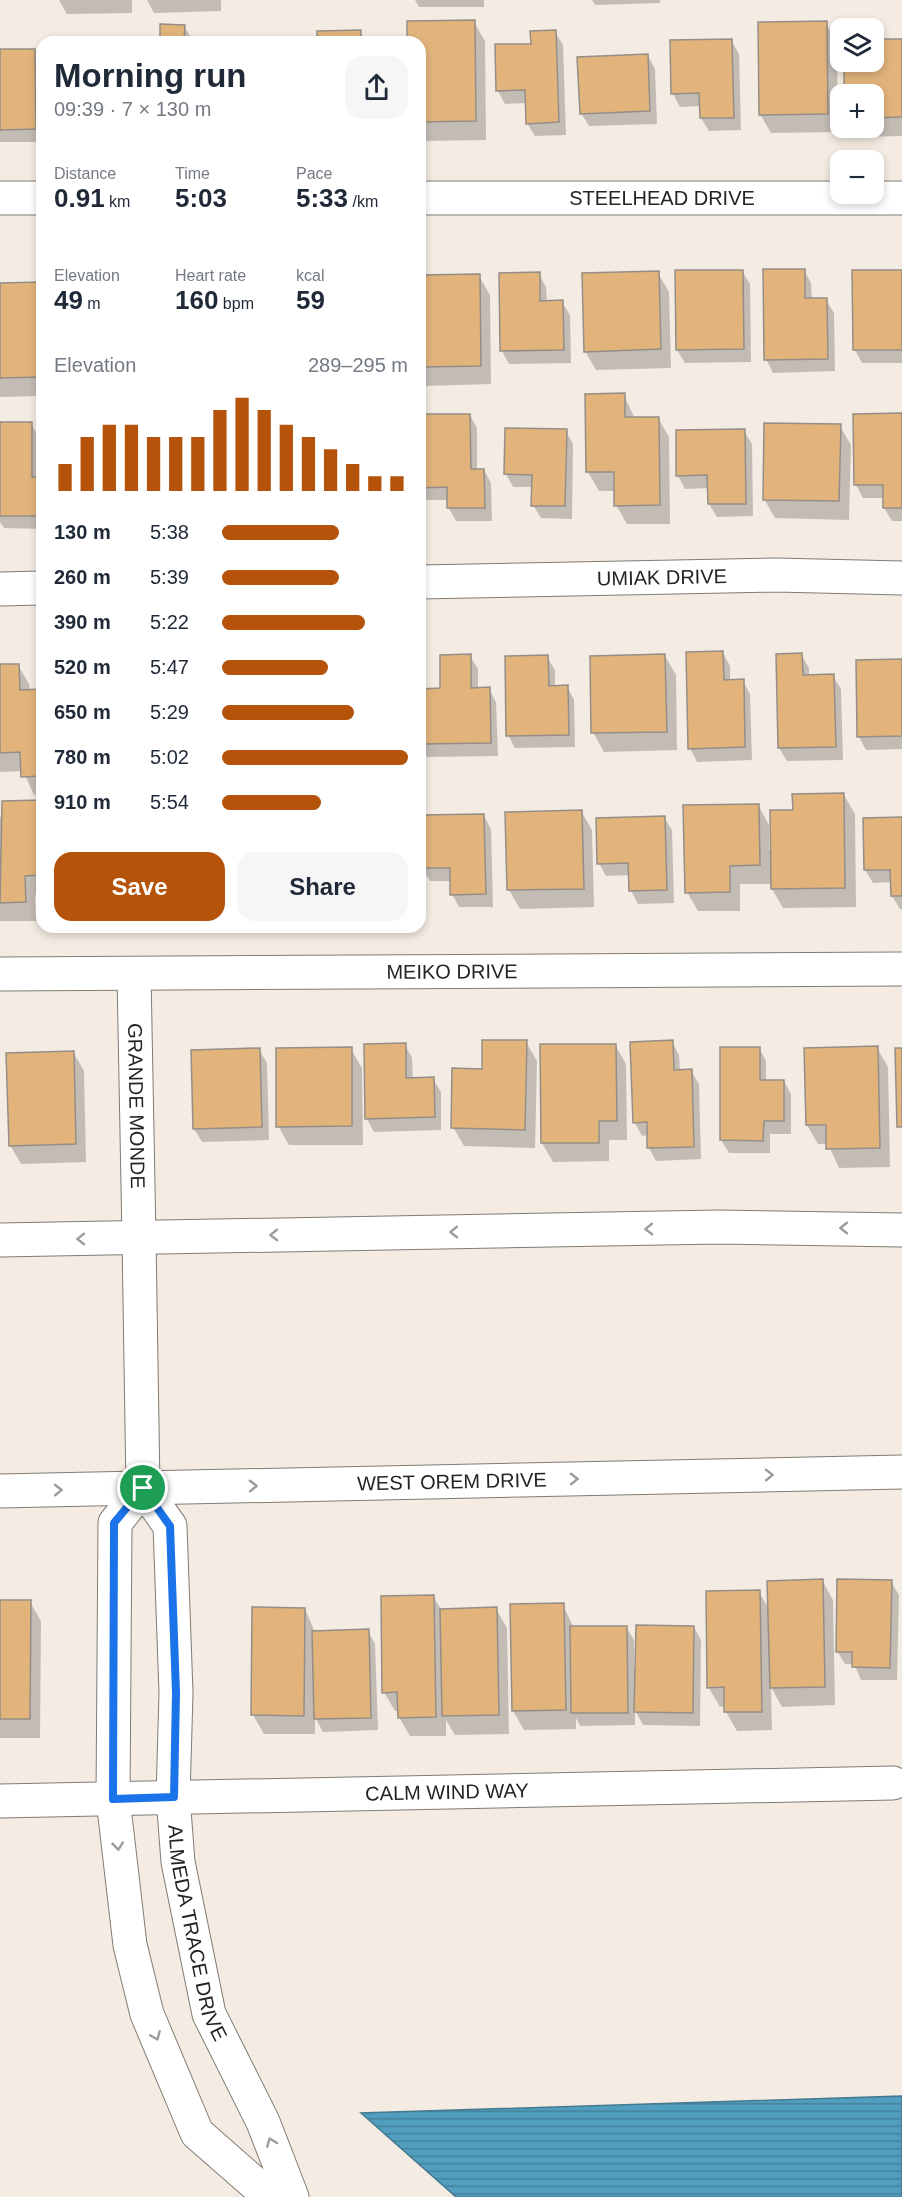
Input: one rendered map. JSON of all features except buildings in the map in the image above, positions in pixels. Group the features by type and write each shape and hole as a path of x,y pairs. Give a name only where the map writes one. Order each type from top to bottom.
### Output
{"street":[{"path":"0,198 36,198"},
{"name":"STEELHEAD DRIVE","path":"426,198 902,198"},
{"name":"UMIAK DRIVE","path":"426,582 776,575 902,578"},
{"path":"0,589 36,588"},
{"name":"MEIKO DRIVE","path":"0,974 902,969"},
{"name":"GRANDE MONDE","path":"134,974 143,1488"},
{"path":"0,1240 718,1227 902,1230"},
{"name":"WEST OREM DRIVE","path":"0,1491 902,1472"},
{"path":"143,1488 114,1523 113,1799 129,1945 147,2014 197,2133 270,2197"},
{"name":"ALMEDA TRACE DRIVE","path":"143,1488 170,1526 176,1693 174,1797 178,1862 209,2014 264,2122 292,2197"},
{"name":"CALM WIND WAY","path":"0,1802 893,1783"}],"water":[{"path":"902,2096 902,2197 456,2197 361,2113"}],"route":[{"path":"143,1488 170,1526 176,1693 174,1797 113,1799 114,1523 143,1488"}]}
